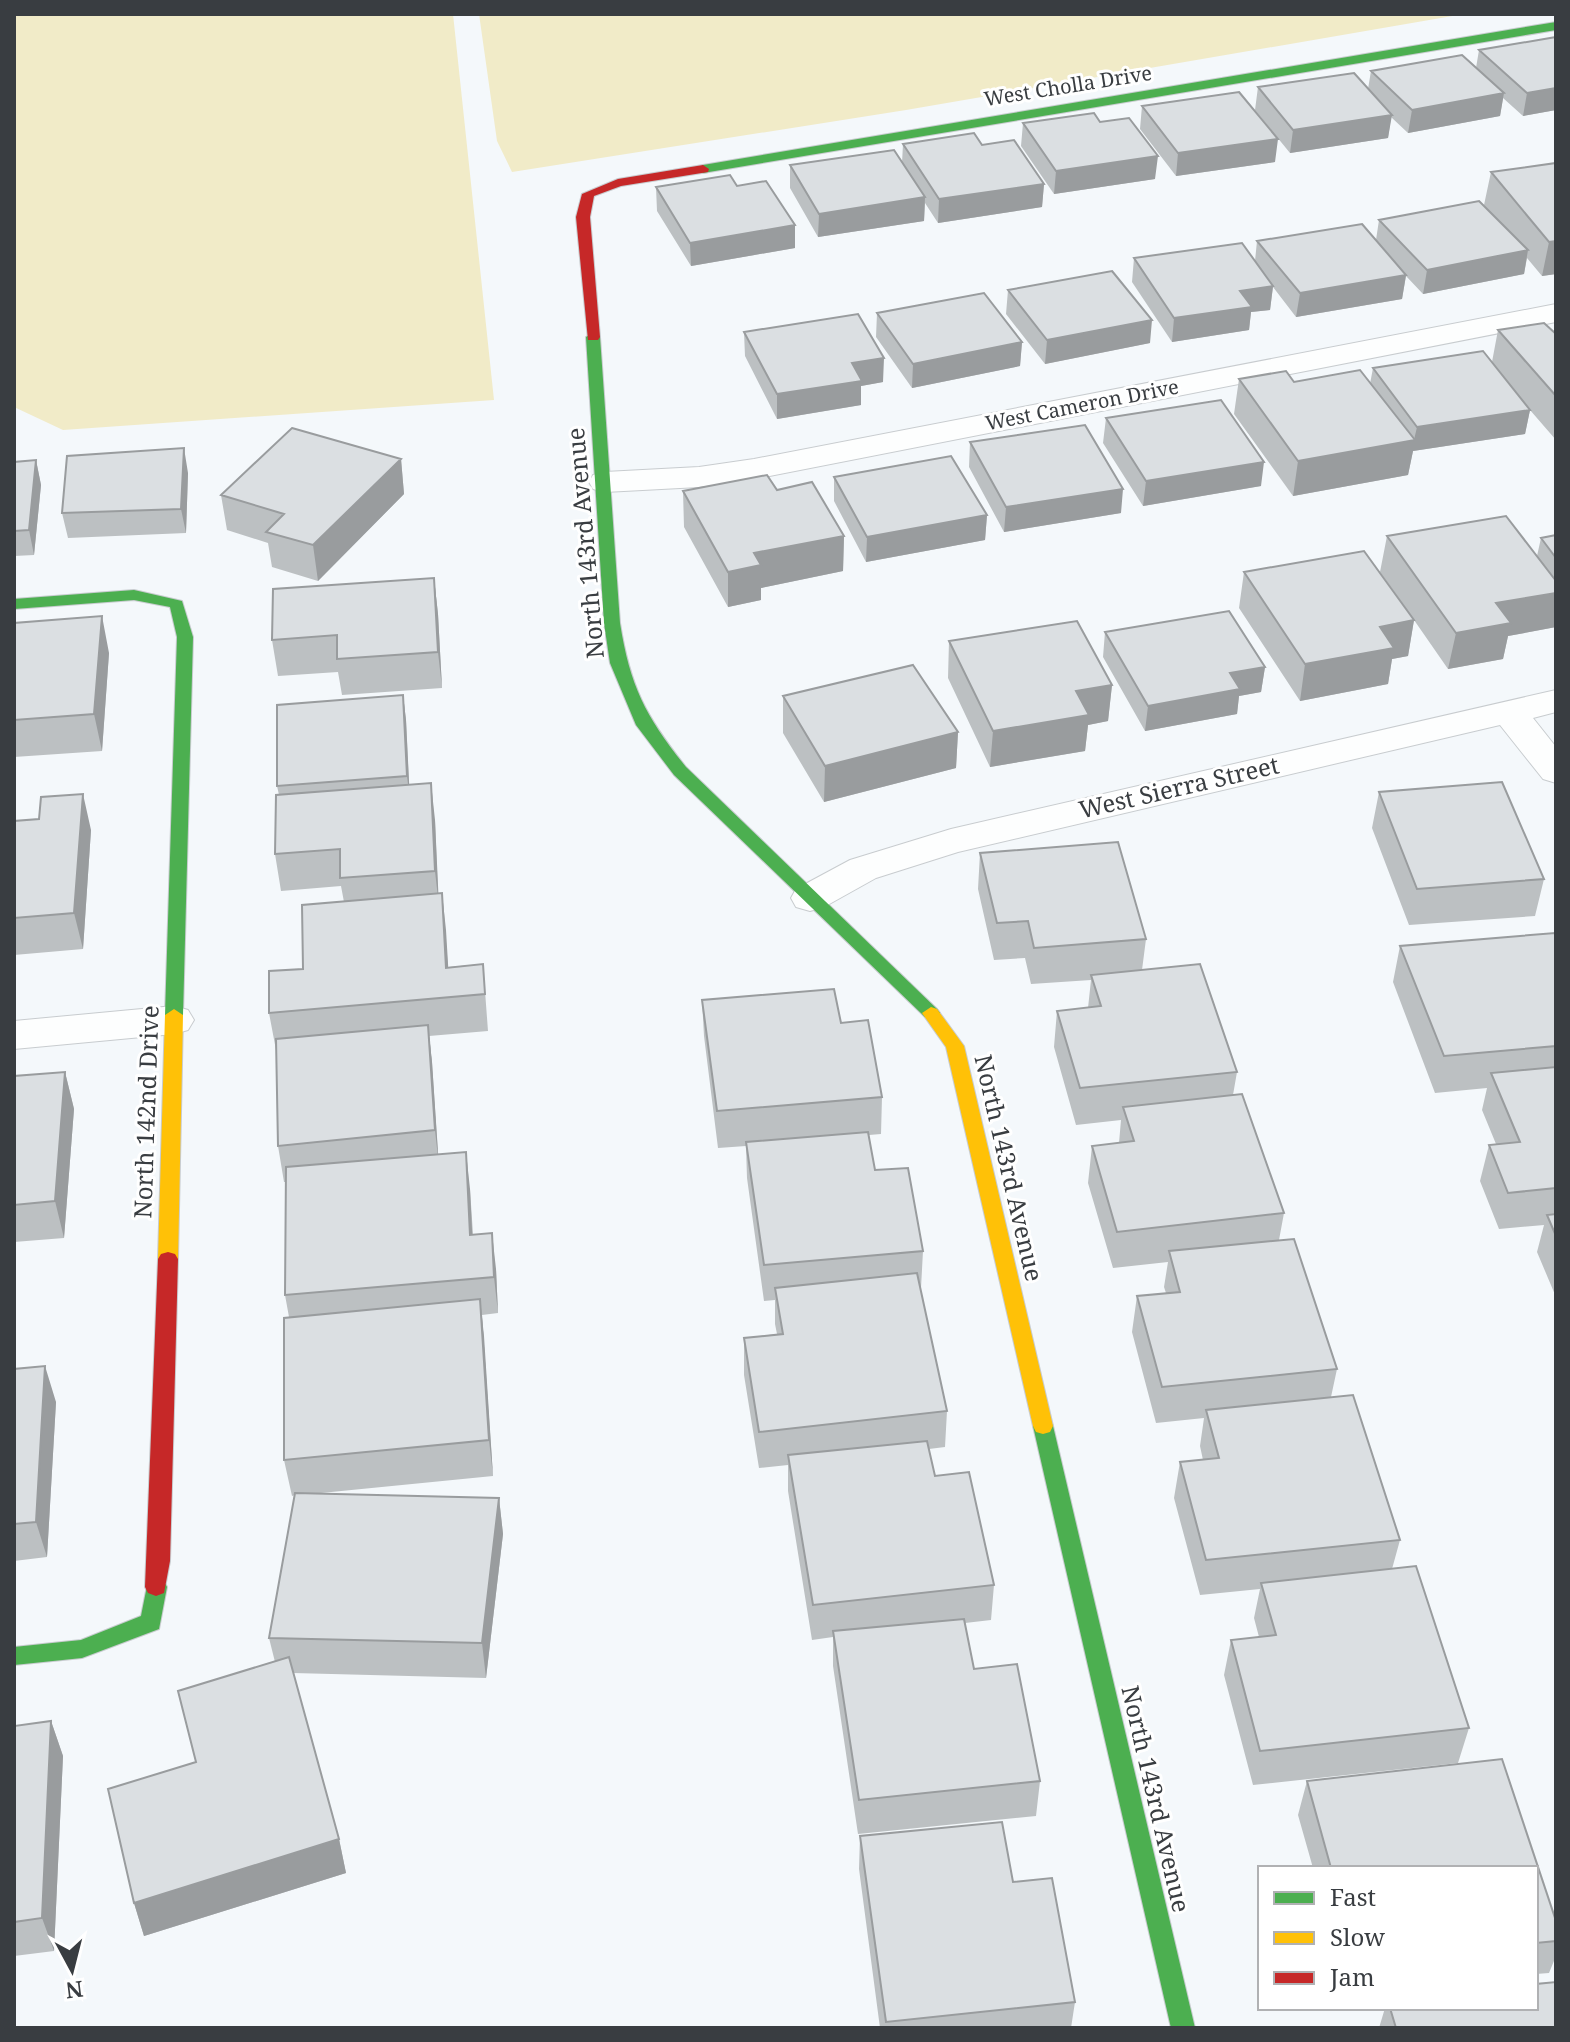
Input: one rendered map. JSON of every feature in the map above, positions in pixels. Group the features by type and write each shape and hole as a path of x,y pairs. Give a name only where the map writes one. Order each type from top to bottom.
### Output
{"street":[{"name":"West Cholla Drive","path":"588,194 618,183 1556,26"},
{"name":"North 143rd Avenue","path":"588,194 583,217 605,482 612,623 618,663 638,713 680,771 926,1006 955,1046 1183,2028"},
{"name":"West Cameron Drive","path":"605,482 699,477 754,469 1556,313"},
{"name":"North 142nd Drive","path":"14,604 134,595 177,604 185,637 159,1561 151,1622 82,1649 14,1656"},
{"name":"West Sierra Street","path":"810,898 863,869 951,841 1556,701"},
{"path":"1509,712 1556,771"},
{"path":"14,1035 174,1020"}],"shaded area":[{"path":"14,14 453,14 494,400 63,430 14,407"},
{"path":"479,14 1464,14 906,110 512,172 497,141"}],"building":[{"path":"1556,37 1556,88 1527,93 1479,50"},
{"path":"1462,55 1504,93 1412,110 1371,71"},
{"path":"1354,73 1392,115 1293,130 1258,87"},
{"path":"1239,92 1278,139 1178,153 1142,106"},
{"path":"1094,113 1100,122 1129,118 1158,156 1056,171 1023,123"},
{"path":"974,133 982,145 1014,140 1044,184 939,199 903,144"},
{"path":"894,150 925,197 819,214 790,165"},
{"path":"1556,163 1556,241 1549,242 1491,172"},
{"path":"730,175 737,186 766,181 795,225 690,243 656,187"},
{"path":"1479,201 1528,250 1427,270 1379,220"},
{"path":"1362,224 1406,275 1300,293 1257,241"},
{"path":"1242,243 1273,286 1240,291 1252,307 1174,318 1134,258"},
{"path":"1112,271 1152,320 1047,340 1008,290"},
{"path":"984,293 1022,342 913,364 877,313"},
{"path":"858,314 884,358 852,363 862,381 777,394 744,332"},
{"path":"1544,323 1556,334 1556,396 1498,330"},
{"path":"1483,351 1530,410 1417,427 1373,368"},
{"path":"1360,370 1415,440 1298,461 1239,379 1286,371 1294,382"},
{"path":"1221,400 1264,462 1146,481 1106,418"},
{"path":"1085,425 1123,489 1006,507 970,442"},
{"path":"292,428 401,459 313,545 266,532 284,514 221,495"},
{"path":"184,448 181,509 62,513 67,456"},
{"path":"951,456 987,515 867,537 834,477"},
{"path":"36,460 29,530 14,531 14,462"},
{"path":"767,475 777,490 812,482 844,536 754,553 761,565 728,572 683,491"},
{"path":"1506,516 1556,581 1556,593 1496,603 1511,623 1456,633 1387,536"},
{"path":"1556,535 1556,558 1541,538"},
{"path":"1364,551 1414,620 1380,627 1394,648 1305,664 1244,572"},
{"path":"434,578 438,652 337,659 337,635 272,640 273,589"},
{"path":"1229,611 1265,667 1230,673 1240,689 1148,706 1105,632"},
{"path":"102,616 94,714 14,720 14,623"},
{"path":"1077,621 1112,685 1076,691 1089,715 993,731 949,641"},
{"path":"913,665 958,732 825,766 783,696"},
{"path":"403,695 407,776 277,786 277,705"},
{"path":"1502,782 1544,879 1417,889 1379,792"},
{"path":"431,783 435,871 340,878 340,849 275,854 276,795"},
{"path":"83,794 74,913 14,918 14,821 39,819 41,797"},
{"path":"1118,842 1146,939 1034,948 1028,921 997,923 980,853"},
{"path":"442,893 446,968 483,964 485,994 269,1013 269,971 303,969 302,905"},
{"path":"1555,933 1556,1046 1444,1056 1400,946"},
{"path":"1200,964 1237,1072 1080,1088 1057,1011 1101,1006 1091,975"},
{"path":"834,989 841,1023 868,1020 882,1097 717,1111 702,1000"},
{"path":"428,1025 435,1130 278,1146 276,1039"},
{"path":"1556,1067 1556,1188 1508,1193 1489,1145 1520,1142 1491,1073"},
{"path":"65,1072 55,1201 14,1205 14,1076"},
{"path":"1242,1094 1284,1213 1117,1232 1092,1146 1134,1141 1123,1107"},
{"path":"868,1132 875,1170 908,1168 923,1251 764,1265 746,1142"},
{"path":"466,1152 470,1235 492,1233 494,1277 285,1295 286,1167"},
{"path":"1556,1214 1556,1236 1547,1215"},
{"path":"1294,1239 1337,1369 1162,1387 1137,1296 1180,1292 1169,1251"},
{"path":"917,1273 947,1411 759,1432 744,1338 783,1334 775,1288"},
{"path":"480,1299 489,1440 284,1460 284,1318"},
{"path":"45,1366 36,1522 14,1524 14,1369"},
{"path":"1353,1395 1400,1540 1206,1560 1180,1462 1219,1458 1206,1410"},
{"path":"927,1441 935,1476 969,1472 994,1585 813,1605 788,1455"},
{"path":"295,1493 499,1498 482,1643 269,1638"},
{"path":"1416,1566 1469,1728 1260,1751 1231,1640 1276,1635 1261,1583"},
{"path":"964,1619 974,1669 1017,1664 1040,1781 859,1800 833,1631"},
{"path":"289,1657 339,1839 134,1903 108,1789 196,1762 178,1691"},
{"path":"51,1721 42,1918 14,1922 14,1726"},
{"path":"1502,1759 1538,1866 1330,1866 1307,1781"},
{"path":"1002,1822 1013,1882 1052,1878 1075,2002 886,2022 860,1836"},
{"path":"1538,1867 1556,1921 1556,1941 1538,1943"},
{"path":"1556,1982 1556,2028 1396,2028 1391,2010 1538,2010 1538,1984"}],"traffic: fast":[{"path":"703,169 1556,26"},
{"path":"593,337 612,623 618,663 644,725 680,771 931,1013"},
{"path":"14,604 134,595 177,604 185,637 174,1015"},
{"path":"1043,1426 1183,2028"},
{"path":"14,1656 82,1649 151,1622 156,1587"}],"traffic: slow":[{"path":"931,1013 955,1046 1043,1426"},
{"path":"168,1259 174,1015"}],"traffic: jam":[{"path":"593,337 583,217 588,194 618,183 703,169"},
{"path":"156,1587 168,1259"}]}
